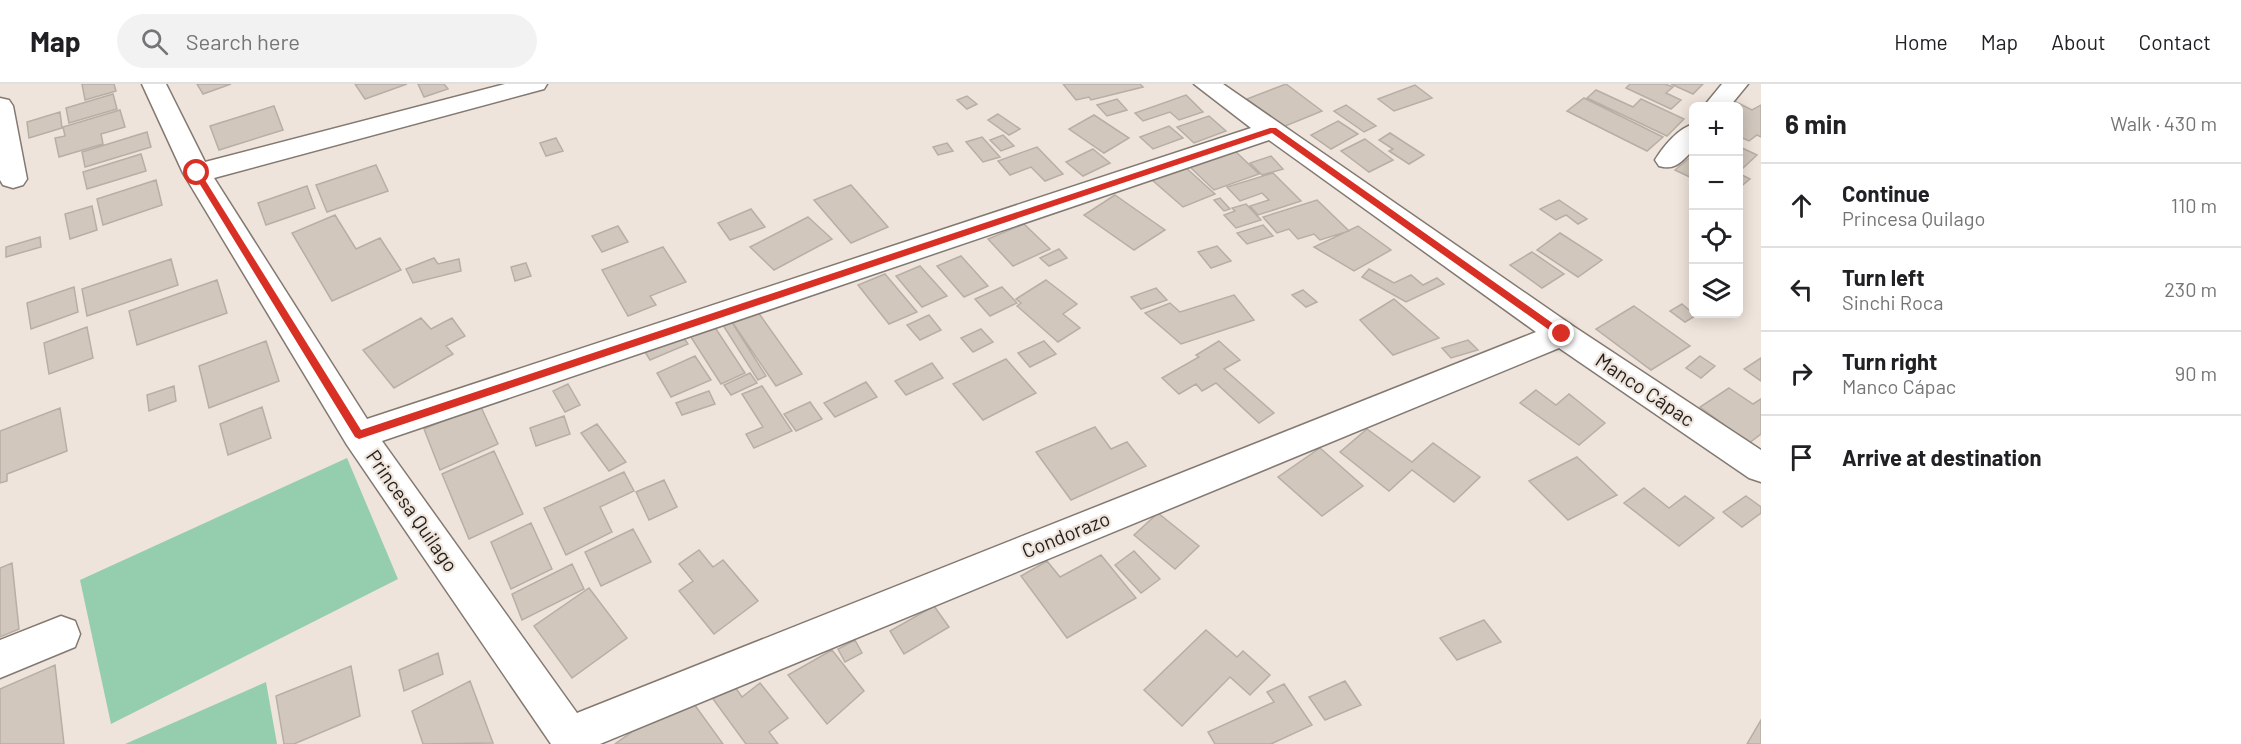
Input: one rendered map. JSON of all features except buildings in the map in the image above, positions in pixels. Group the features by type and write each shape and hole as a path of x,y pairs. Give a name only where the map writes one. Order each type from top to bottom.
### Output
{"street":[{"name":"Princesa Quilago","path":"154,84 197,173 359,435 573,740"},
{"path":"197,173 535,84"},
{"name":"Manco Cápac","path":"1206,84 1562,334 1761,468"},
{"path":"1720,102 1736,84"},
{"path":"0,106 13,179"},
{"path":"359,435 1273,130"},
{"path":"1668,160 1689,137"},
{"name":"Condorazo","path":"573,740 1562,334"},
{"path":"0,659 61,634"}],"green space":[{"path":"347,458 398,579 111,724 80,580"},
{"path":"266,682 277,744 125,744"}],"route":[{"path":"197,173 359,435 1273,130 1562,334"}]}
